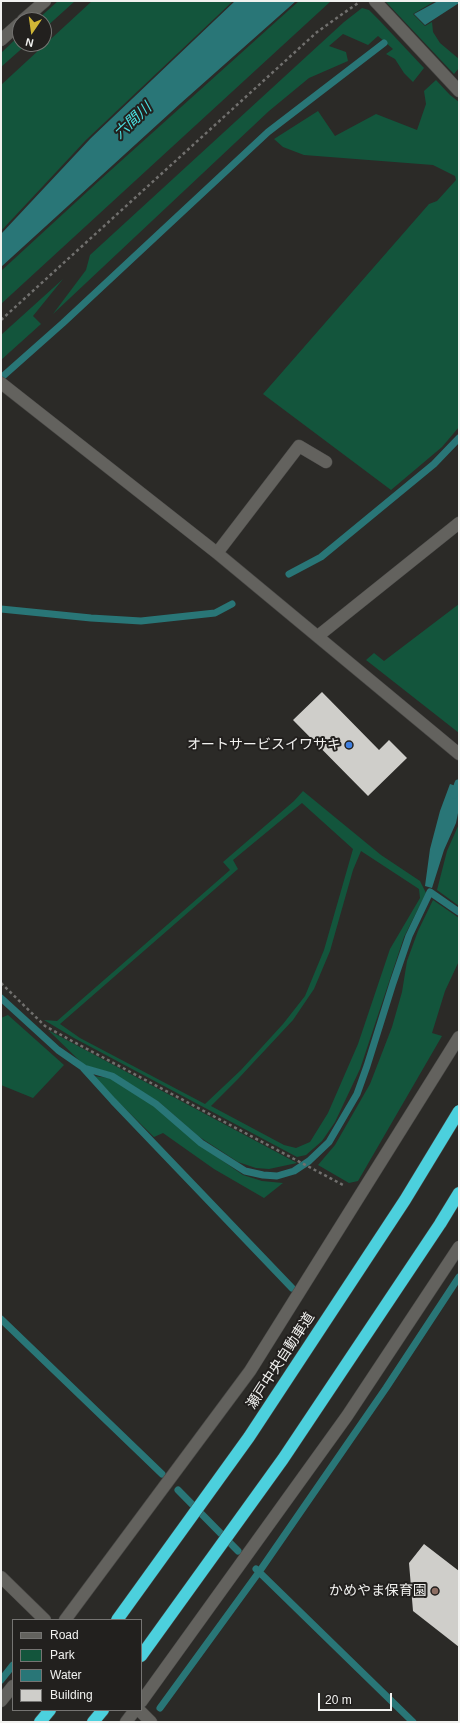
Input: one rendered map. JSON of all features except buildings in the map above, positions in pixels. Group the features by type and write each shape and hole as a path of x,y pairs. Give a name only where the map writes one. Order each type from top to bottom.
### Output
{"highway":[{"name":"瀬戸中央自動車道","path":"118,1619 249,1437 405,1200 459,1111"},
{"path":"142,1655 283,1459 440,1224 459,1193"},
{"path":"40,1722 49,1711"},
{"path":"93,1722 102,1711"}],"street":[{"path":"32,12 45,1"},
{"path":"375,1 459,91"},
{"path":"1,40 12,30"},
{"path":"1,383 217,553 459,754"},
{"path":"217,553 299,446 326,462"},
{"path":"318,636 459,523"},
{"path":"66,1619 250,1371 459,1037"},
{"path":"142,1701 347,1416 459,1247"},
{"path":"1,1577 43,1619"},
{"path":"1,1701 12,1687"},
{"path":"126,1722 134,1711"},
{"path":"140,1711 151,1722"}],"path":[{"path":"1,320 317,32 360,1"},
{"path":"1,983 45,1026 361,1194"}],"green space":[{"path":"58,1 75,1 52,22 52,12 46,12"},
{"path":"92,1 233,1 86,140 1,231 1,85 37,52 52,52 52,38"},
{"path":"299,1 331,1 1,304 1,271"},
{"path":"435,1 413,14 425,26 432,22 433,32 440,43 459,59 459,68 454,74 386,2"},
{"path":"362,8 369,10 424,68 413,82 404,73 395,59 386,54 393,49 378,36 368,45 343,34 329,46 346,52 348,61 309,78 269,111 53,314 86,270 90,255 344,22"},
{"path":"12,43 12,52 18,52 1,67 1,53"},
{"path":"436,80 459,102 459,427 442,447 391,490 263,394 429,204 437,201 456,180 455,176 433,165 304,155 283,147 274,139 318,111 335,136 376,114 417,130 426,104 424,91"},
{"path":"63,279 33,316 41,324 1,360 1,335"},
{"path":"459,604 459,733 366,660 374,653 384,661"},
{"path":"303,791 381,855 420,881 426,893 404,937 360,1069 335,1122 322,1141 306,1155 297,1157 74,1038 44,1020 57,1021 230,870 223,862 294,801","holes":["302,803 353,849 324,950 305,996 283,1024 241,1070 205,1104 80,1038 60,1024 238,869 233,860","361,851 419,889 420,898 390,949 358,1044 328,1113 310,1142 296,1148 284,1145 211,1106 293,1020 314,989 330,951 353,870"]},
{"path":"459,824 459,906 437,890 447,851"},
{"path":"433,900 459,918 459,961 445,991 432,1033 442,1036 358,1181 349,1183 318,1165 335,1145 370,1084 392,1027 402,992 407,961 418,931"},
{"path":"8,1015 64,1065 33,1098 1,1085 1,1018"},
{"path":"48,1030 297,1163 269,1169 256,1168 238,1162 198,1136 159,1102 112,1073 84,1065"},
{"path":"92,1076 110,1078 153,1105 197,1143 243,1175 262,1181 283,1183 264,1198 214,1169 163,1133 154,1137"}],"water":[{"name":"六間川","path":"235,1 296,1 181,103 1,267 1,234 91,138"},
{"path":"438,1 459,1 459,3 425,25 414,14"},
{"path":"450,784 459,787 459,808 456,823 444,850 432,888 425,886 430,849 440,811"}],"waterway":[{"path":"1,378 63,323 268,132 384,43"},
{"path":"289,574 321,557 434,464 459,438"},
{"path":"1,609 91,618 141,621 215,613 232,604"},
{"path":"454,795 458,783"},
{"path":"1,998 58,1050 84,1068 112,1076 156,1104 201,1143 245,1171 277,1176 294,1171 309,1161 329,1142 357,1094 409,936 430,892 459,912"},
{"path":"84,1069 292,1288"},
{"path":"160,1708 259,1572 386,1388 459,1277"},
{"path":"1,1319 162,1474"},
{"path":"178,1490 238,1551"},
{"path":"256,1569 413,1722"},
{"path":"1,1680 12,1666"}],"place":[{"name":"オートサービスイワサキ","path":"349,745"},
{"name":"かめやま保育園","path":"435,1591"}]}
